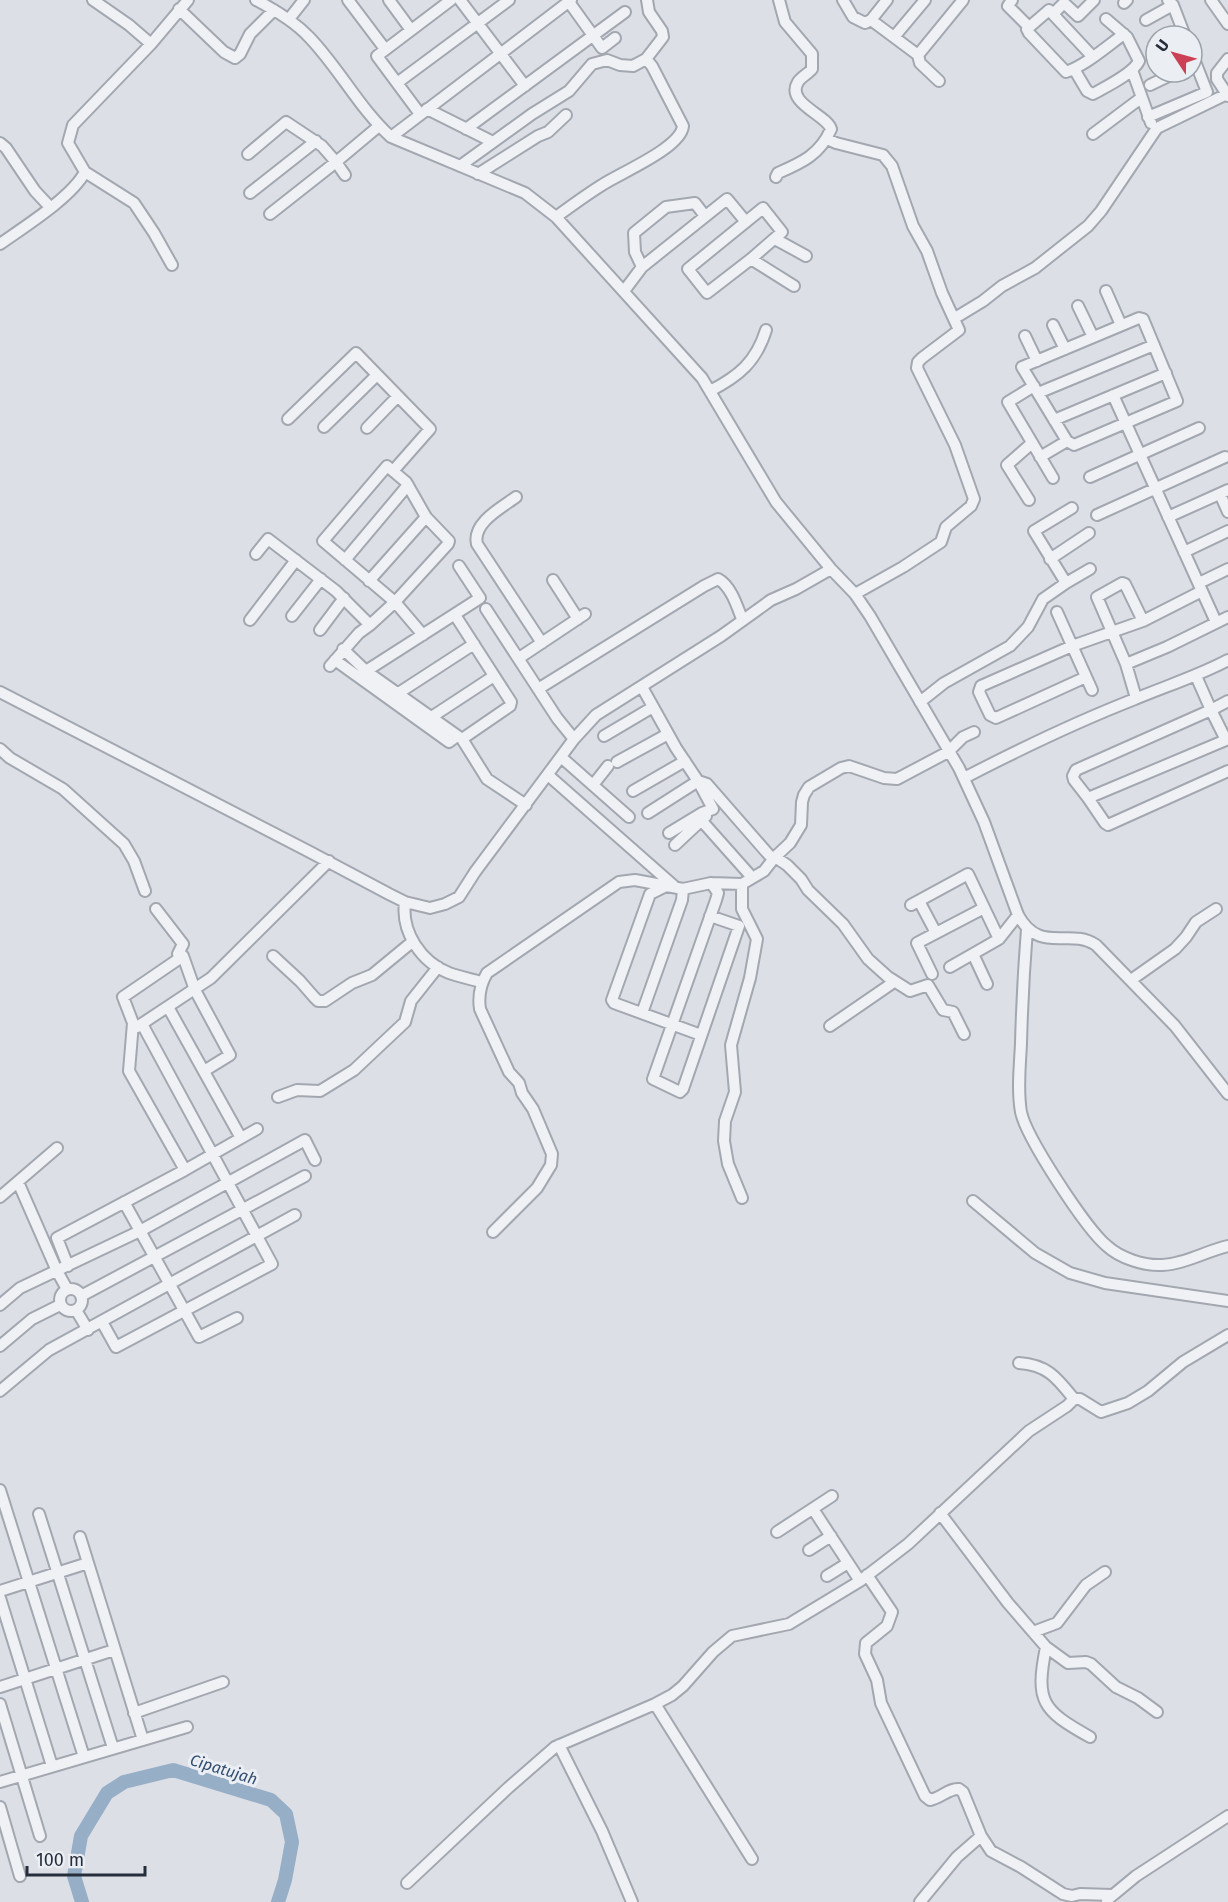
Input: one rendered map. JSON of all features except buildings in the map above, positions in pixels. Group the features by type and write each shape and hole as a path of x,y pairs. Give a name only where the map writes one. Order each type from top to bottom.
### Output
{"street":[{"path":"93,0 129,25 151,44"},
{"path":"172,266 134,203 85,171 68,143 73,125 151,44 188,0"},
{"path":"256,0 289,20 308,35 379,126 391,136 525,193 556,217 702,378 776,502 855,594 920,702 964,778 984,822 1018,915 1027,929 1052,939 1081,938 1091,941 1181,1034 1228,1094"},
{"path":"289,20 304,0"},
{"path":"348,0 385,49"},
{"path":"451,0 377,56 423,112 493,142"},
{"path":"460,0 525,86"},
{"path":"397,83 509,0"},
{"path":"460,166 532,114 569,91 595,63 607,60 620,66 633,66 646,59 663,37 662,31 649,12 647,0"},
{"path":"776,177 778,173 799,165 817,150 827,139 831,126 804,106 796,92 799,81 812,69 812,54 785,22 779,0"},
{"path":"844,0 854,17 865,23 871,20 887,0"},
{"path":"894,37 925,0"},
{"path":"918,55 963,0"},
{"path":"1012,0 1008,6 1029,27"},
{"path":"1053,14 1064,3 1078,16 1094,0"},
{"path":"1211,0 1228,24"},
{"path":"392,1 411,30"},
{"path":"391,136 570,1 602,48 615,38"},
{"path":"1146,20 1170,3 1180,24"},
{"path":"179,9 224,52 235,58 240,54 250,34 274,10"},
{"path":"1092,56 1047,10 1027,29 1064,71 1068,72 1074,69 1124,34"},
{"path":"466,129 625,12"},
{"path":"1074,69 1087,91 1093,94 1132,70 1139,61 1129,40 1106,19"},
{"path":"871,20 918,55 920,63 939,81"},
{"path":"955,318 1035,267 1088,226 1101,211 1154,131 1163,124 1228,95 1217,79 1216,73 1228,58"},
{"path":"556,217 604,184 667,147 682,130 683,126 652,66 646,59"},
{"path":"1132,70 1154,131"},
{"path":"1148,117 1207,92 1203,84"},
{"path":"1093,134 1141,98"},
{"path":"478,174 548,132 566,115"},
{"path":"248,154 286,122 316,141 345,175"},
{"path":"270,214 379,126"},
{"path":"827,139 883,155 890,163 913,226 927,251 942,293 955,318 957,332 922,358 917,365 955,445 973,502 946,527 941,542 855,594"},
{"path":"250,193 316,141"},
{"path":"0,143 6,148 35,191 50,207"},
{"path":"0,244 50,207 72,188 85,171"},
{"path":"624,291 642,267 726,199 746,222"},
{"path":"642,267 635,252 634,233 666,207 695,203 705,216"},
{"path":"763,208 782,232 707,293 688,269 746,222 763,208"},
{"path":"775,239 806,256"},
{"path":"751,259 794,286"},
{"path":"1106,291 1121,325"},
{"path":"1078,306 1093,337"},
{"path":"1139,318 1143,319 1177,401 1074,445 1067,441 1022,367 1121,325 1139,318"},
{"path":"1053,325 1065,349"},
{"path":"710,391 728,382 751,361 761,346 766,330"},
{"path":"1025,336 1037,361"},
{"path":"1053,478 1008,402 1154,345"},
{"path":"288,420 356,353 430,429 393,471"},
{"path":"1054,420 1166,373"},
{"path":"324,427 377,375"},
{"path":"1113,395 1216,622"},
{"path":"367,428 398,396"},
{"path":"1090,477 1199,428"},
{"path":"1040,457 1067,441"},
{"path":"1029,500 1007,465 1032,443"},
{"path":"1097,515 1225,457"},
{"path":"423,635 395,602 323,540 387,466 408,485 426,517 448,539 448,544 395,602 359,633 333,663 443,733 460,737 487,779 526,805"},
{"path":"345,560 408,485"},
{"path":"1168,516 1224,492 1228,512"},
{"path":"516,497 485,521 478,531 476,540 542,643"},
{"path":"1065,583 1034,531 1072,508"},
{"path":"369,580 426,517"},
{"path":"1184,552 1228,531"},
{"path":"1050,559 1089,533"},
{"path":"256,554 268,539 344,598 370,625"},
{"path":"250,620 296,560"},
{"path":"366,671 480,598 459,566"},
{"path":"0,692 405,902 430,908 459,897 574,739 596,715 721,636 771,600 796,590 831,568"},
{"path":"920,702 944,683 1010,646 1028,627 1044,598 1090,569"},
{"path":"1086,677 996,718 990,716 979,692 981,686 1072,646 1143,621 1228,569"},
{"path":"292,616 321,579"},
{"path":"538,689 718,579 723,581 732,595 742,619"},
{"path":"519,658 581,617 553,580"},
{"path":"1136,698 1126,664 1097,598 1100,594 1122,583 1127,586 1143,621"},
{"path":"320,630 344,598"},
{"path":"486,609 557,718 574,739"},
{"path":"1057,612 1092,690"},
{"path":"454,615 511,702 510,706 460,737"},
{"path":"1126,664 1167,647 1228,616"},
{"path":"397,694 474,644"},
{"path":"344,649 366,671 430,717 443,733"},
{"path":"964,778 1027,745 1136,698 1197,676 1228,660"},
{"path":"430,717 494,676"},
{"path":"1088,798 1227,741 1197,676"},
{"path":"642,687 713,809"},
{"path":"1228,701 1076,770 1073,776 1104,823 1108,825 1228,771"},
{"path":"604,736 653,707"},
{"path":"701,1035 614,1003 612,1000 650,894 676,888 745,879 764,871 772,856 790,843 801,825 802,802 809,787 841,768 849,766 884,778 897,779 948,752 963,737 974,732"},
{"path":"593,785 613,764 668,734"},
{"path":"0,749 10,758 63,789 124,844 134,861 145,891"},
{"path":"561,757 629,817"},
{"path":"633,791 685,761"},
{"path":"548,775 676,888 682,900 642,1013"},
{"path":"698,781 707,784 772,856 801,879 808,890 843,924 868,959 894,982 910,991 928,985 943,1010 953,1012 964,1034"},
{"path":"648,813 698,781"},
{"path":"687,850 677,843 722,801"},
{"path":"669,833 713,809"},
{"path":"701,820 745,879 742,909 757,939 750,978 731,1045 735,1092 725,1120 724,1141 728,1164 742,1198"},
{"path":"185,1170 129,1071 137,1027 211,978 329,861"},
{"path":"936,933 915,903 968,874 999,939"},
{"path":"493,1232 537,1188 547,1173 552,1154 532,1109 519,1083 509,1072 480,1009 478,999 482,982 487,973 619,882 635,880 676,888"},
{"path":"710,916 739,926 684,1089 680,1092 653,1079 718,893 711,883"},
{"path":"405,902 403,915 412,942 438,968 482,982"},
{"path":"932,974 917,943 984,908"},
{"path":"156,909 183,944 178,954 183,956 195,990 230,1055 204,1071"},
{"path":"1131,980 1175,949 1196,922 1216,909"},
{"path":"950,967 999,939 1018,915"},
{"path":"1027,929 1021,999 1020,1105 1026,1129 1047,1163 1097,1237 1120,1255 1148,1264 1162,1265 1228,1245"},
{"path":"273,956 318,1001 325,1001 352,983 372,975 412,942"},
{"path":"973,954 987,984"},
{"path":"102,1322 116,1347 272,1264 213,1154 137,1027 123,996 183,956"},
{"path":"279,1097 297,1090 320,1091 354,1070 405,1022 411,1001 438,968"},
{"path":"830,1026 894,982"},
{"path":"168,1007 241,1138"},
{"path":"68,1266 57,1238 257,1129"},
{"path":"0,1305 20,1288 140,1231 305,1140 315,1160"},
{"path":"0,1197 57,1148"},
{"path":"81,1296 305,1176"},
{"path":"18,1182 67,1289"},
{"path":"973,1201 1035,1253 1070,1273 1105,1283 1228,1301"},
{"path":"124,1202 199,1337 237,1317"},
{"path":"0,1391 49,1350 295,1215"},
{"path":"67,1289 74,1289 81,1296 81,1303 76,1310 68,1311 60,1305 60,1297 67,1289"},
{"path":"0,1346 32,1319 60,1305"},
{"path":"76,1310 88,1330"},
{"path":"407,1883 546,1754 559,1745 655,1704 683,1686 712,1652 732,1636 789,1624 863,1578 894,1556 1029,1431 1074,1399 1080,1399 1101,1412 1128,1402 1148,1391 1182,1362 1228,1335"},
{"path":"1019,1363 1033,1364 1052,1372 1074,1399"},
{"path":"0,1490 84,1757"},
{"path":"777,1532 832,1496"},
{"path":"813,1509 848,1563 892,1612 886,1626 864,1647 865,1654 877,1680 881,1703 925,1796 930,1800 952,1790 959,1789 963,1792 981,1836 990,1851 1021,1867 1063,1894 1108,1899 1173,1851 1228,1816"},
{"path":"39,1514 113,1749"},
{"path":"940,1514 1008,1603 1046,1647 1068,1663 1091,1664 1116,1687 1138,1698 1157,1712"},
{"path":"809,1550 831,1536"},
{"path":"80,1537 143,1740"},
{"path":"0,1591 88,1563"},
{"path":"827,1576 848,1563"},
{"path":"1033,1632 1057,1623 1086,1585 1105,1572"},
{"path":"0,1598 52,1766"},
{"path":"1046,1647 1040,1679 1047,1704 1060,1719 1090,1737"},
{"path":"0,1687 114,1650"},
{"path":"134,1713 223,1682"},
{"path":"0,1704 40,1836"},
{"path":"655,1704 752,1859"},
{"path":"0,1782 187,1727"},
{"path":"559,1745 602,1831 632,1902"},
{"path":"0,1807 20,1876"},
{"path":"1228,1824 1226,1826 1228,1829"},
{"path":"920,1902 957,1857 981,1836"}],"waterway":[{"name":"Cipatujah","path":"82,1902 74,1876 81,1836 107,1793 124,1782 173,1770 271,1800 286,1814 292,1842 285,1880 278,1902"}]}
